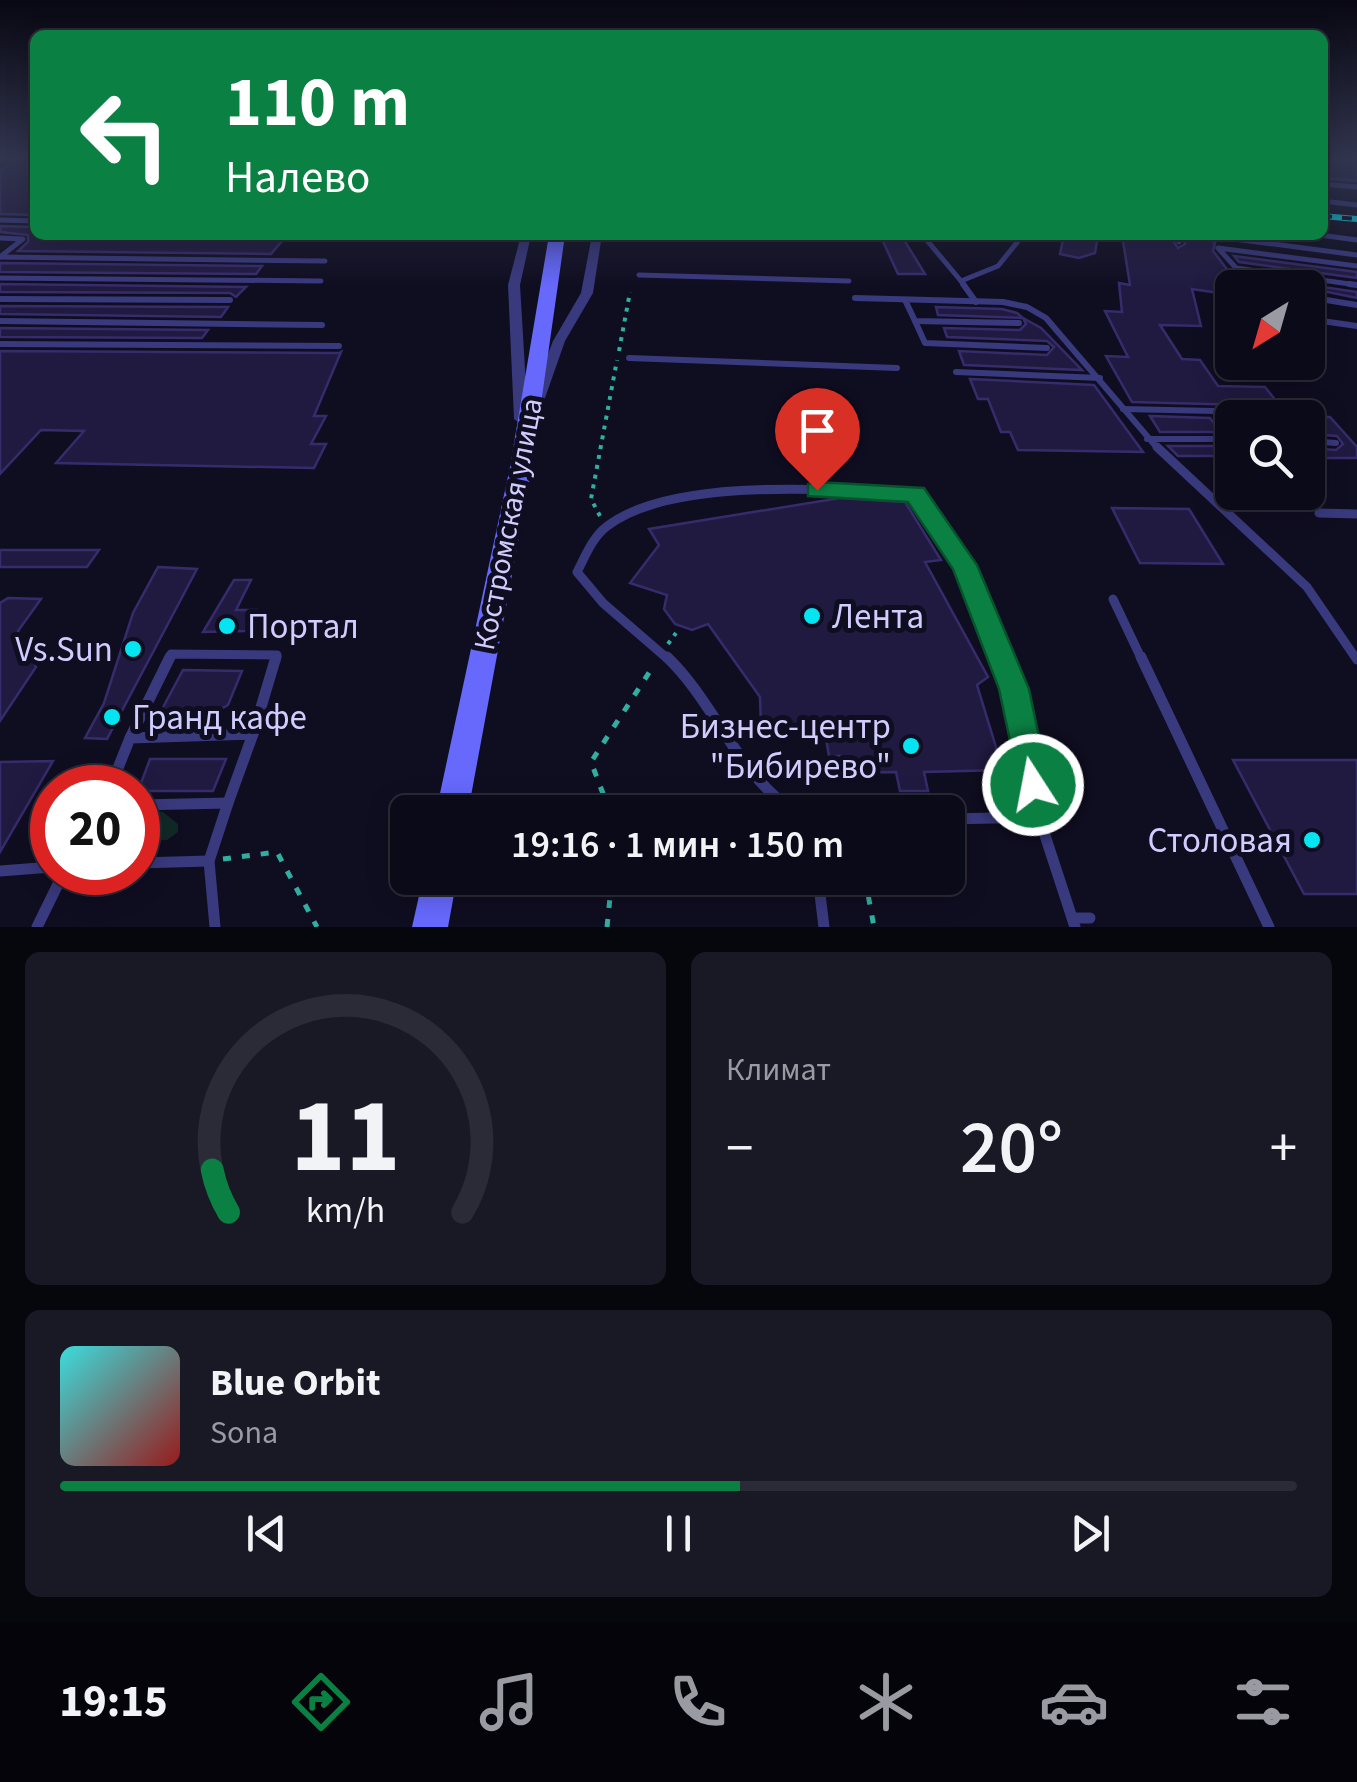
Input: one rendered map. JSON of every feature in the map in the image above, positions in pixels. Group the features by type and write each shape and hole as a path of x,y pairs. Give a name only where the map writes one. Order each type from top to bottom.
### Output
{"main road":[{"name":"Костромская улица","path":"455,795 521,467 556,240"},
{"path":"430,927 437,895"}],"street":[{"path":"521,467 522,370 514,285 525,240"},
{"path":"527,425 559,340 587,293 596,240"}],"lane":[{"path":"1328,202 1357,205"},
{"path":"0,220 30,221"},
{"path":"1328,236 1357,240"},
{"path":"0,238 23,238 0,257"},
{"path":"927,240 976,302"},
{"path":"961,282 985,276 1018,249 1021,240"},
{"path":"1214,240 1236,268 1357,286"},
{"path":"1250,240 1357,254"},
{"path":"1218,248 1357,266"},
{"path":"0,257 324,262"},
{"path":"639,275 849,282"},
{"path":"0,278 320,282"},
{"path":"856,298 1027,307 1046,318 1148,438 1307,587 1357,660"},
{"path":"0,299 230,300"},
{"path":"904,300 925,342 1046,348"},
{"path":"1325,300 1357,305"},
{"path":"0,321 322,325"},
{"path":"914,321 1018,323"},
{"path":"1325,321 1357,326"},
{"path":"0,344 338,346"},
{"path":"629,358 897,368"},
{"path":"956,372 1100,378"},
{"path":"1124,409 1214,411"},
{"path":"1148,438 1215,437"},
{"path":"1325,442 1336,442"},
{"path":"778,795 739,757 692,682 594,598 577,572 606,527 668,499 817,490 915,494 964,565 1014,689 1039,817 1074,922 1090,918"},
{"path":"1319,513 1357,514"},
{"path":"1113,599 1268,927"},
{"path":"119,765 172,654 276,655 208,861 214,927"},
{"path":"130,738 253,734"},
{"path":"160,805 228,803"},
{"path":"965,819 1039,817"},
{"path":"160,862 208,861"},
{"path":"0,872 30,869"},
{"path":"37,927 53,895"},
{"path":"820,895 824,927"}],"path":[{"path":"606,527 591,499 630,292"},
{"path":"604,795 591,762 676,633"},
{"path":"208,861 278,852 318,927"},
{"path":"607,927 610,895"},
{"path":"869,895 874,927"}],"green space":[{"path":"160,811 178,824 178,832 160,840"}],"building":[{"path":"0,201 30,201 30,215 0,214"},
{"path":"0,226 30,227 30,240 283,240 271,254 18,251 28,242 28,235 0,232"},
{"path":"882,240 904,240 925,274 898,274"},
{"path":"1063,240 1097,240 1095,253 1079,258 1060,254"},
{"path":"1123,240 1172,240 1178,248 1185,244 1184,240 1212,240 1213,251 1228,270 1215,270 1215,292 1192,289 1201,326 1160,325 1182,359 1200,360 1218,386 1265,387 1275,400 1215,400 1215,404 1132,402 1106,356 1128,357 1105,311 1122,312 1119,283 1130,285"},
{"path":"1234,256 1357,272 1357,278 1325,274 1325,270 1239,262"},
{"path":"0,263 262,266 256,274 0,272"},
{"path":"0,284 246,287 236,297 230,293 0,292"},
{"path":"1325,287 1357,292 1357,298 1325,291"},
{"path":"0,306 228,307 221,317 0,314"},
{"path":"936,307 1002,309 1023,318 938,315"},
{"path":"1023,318 1041,328 1082,370 964,365 959,351 1047,355 1054,347 1047,341 947,337 944,328 1020,330 1026,324"},
{"path":"0,328 208,330 202,338 0,337"},
{"path":"0,351 341,352 314,416 326,416 311,444 326,444 314,468 56,463 84,431 41,430 0,474"},
{"path":"970,379 1094,385 1143,452 1018,450 1010,432 1001,432 988,399 978,399"},
{"path":"1150,416 1210,418 1215,424 1215,432 1160,432"},
{"path":"1325,417 1330,417 1357,447 1357,458 1325,458 1325,449 1336,450 1343,444 1337,436 1325,435"},
{"path":"1168,446 1215,446 1215,456 1178,456"},
{"name":"Лента","path":"840,498 905,502 941,560 925,562 988,677 977,685 1003,770 924,772 928,791 900,791 896,772 845,773 842,756 829,756 823,722 761,727 760,697 708,624 692,630 675,624 664,609 667,595 630,583 659,545 649,529"},
{"path":"1112,508 1189,509 1223,564 1140,563"},
{"path":"0,550 99,550 87,567 0,567"},
{"path":"158,567 197,569 107,739 85,738 104,703 133,613"},
{"name":"Портал","path":"234,580 251,580 236,610 256,610 247,631 203,632"},
{"path":"8,598 41,599 18,631 36,667 0,721 0,603"},
{"path":"183,670 242,671 228,705 214,713 160,713"},
{"path":"150,759 226,759 213,791 160,791 160,765 148,765"},
{"path":"1233,760 1357,760 1357,894 1304,894"},
{"path":"53,761 51,765 30,765 30,800 0,852 0,762"}],"railway":[{"path":"1328,217 1357,219"}],"place":[{"name":"Лента","path":"812,616"},
{"name":"Портал","path":"227,626"},
{"name":"Vs.Sun","path":"133,649"},
{"name":"Гранд кафе","path":"112,717"},
{"name":"Бизнес-центр \"Бибирево\"","path":"911,746"},
{"name":"Столовая","path":"1312,840"}],"route":[{"path":"817,490 915,494 964,565 1014,689 1033,785"}]}
